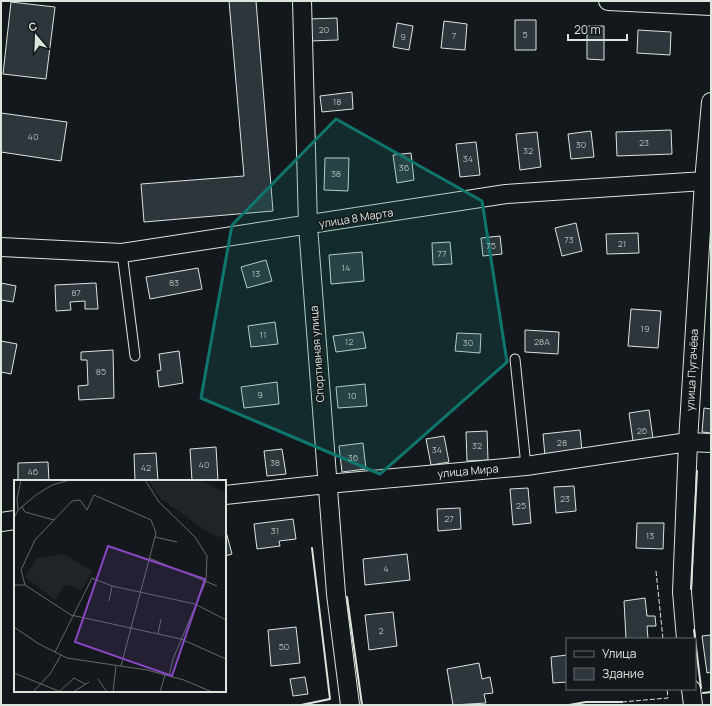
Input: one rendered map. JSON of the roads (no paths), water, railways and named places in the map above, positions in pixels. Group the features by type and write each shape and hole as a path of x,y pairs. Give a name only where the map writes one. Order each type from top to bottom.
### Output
{"street":[{"name":"Спортивная улица","path":"302,1 308,226 336,594 350,705"},
{"path":"608,1 711,6"},
{"name":"улица Пугачёва","path":"686,638 682,592 688,442 707,182 711,102"},
{"name":"улица 8 Марта","path":"1,247 122,253 308,226 506,194 707,182"},
{"name":"улица Мира","path":"226,495 526,466 688,442 711,443"},
{"path":"1,522 14,520"},
{"path":"691,690 693,705"}],"lane":[{"path":"122,253 135,356"},
{"path":"515,359 526,466"}]}
